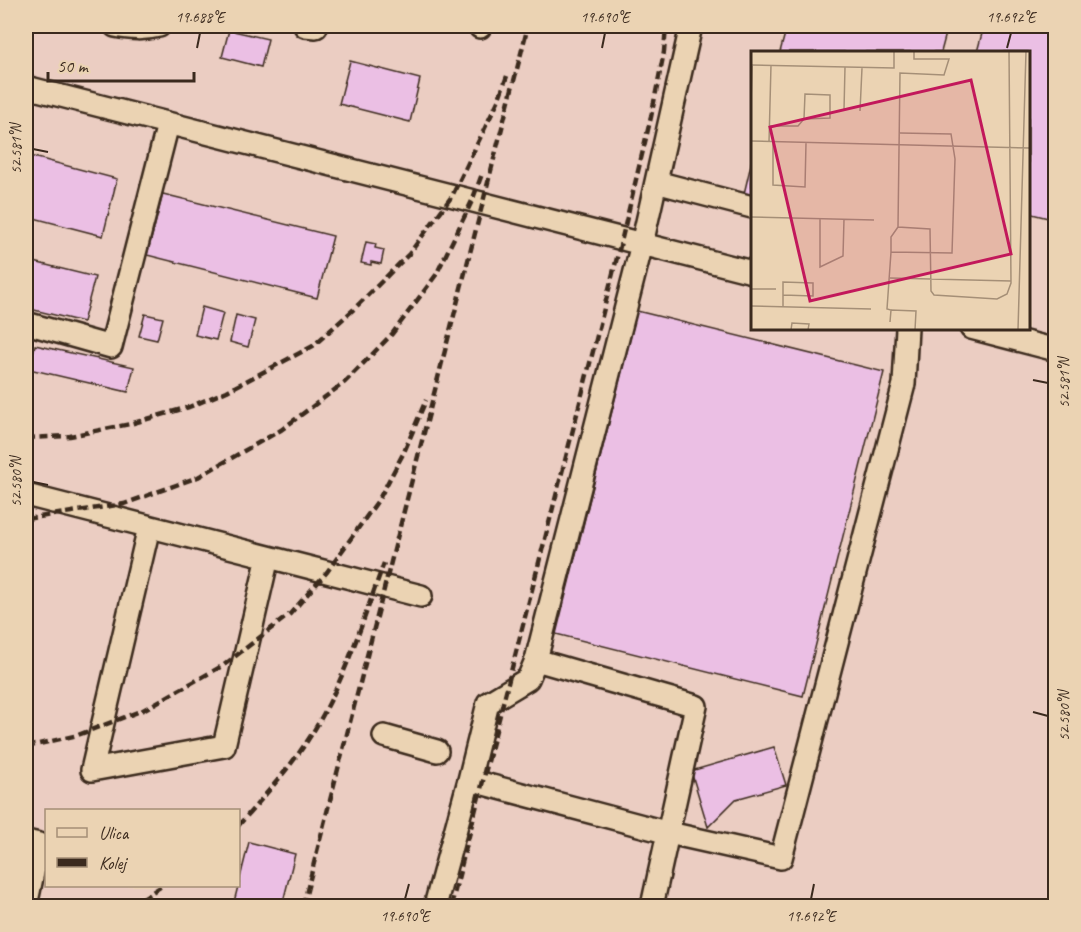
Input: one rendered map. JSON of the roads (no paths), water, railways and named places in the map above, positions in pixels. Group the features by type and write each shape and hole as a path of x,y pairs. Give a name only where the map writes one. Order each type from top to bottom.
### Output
{"lane":[{"path":"116,26 130,29 159,26"},
{"path":"305,26 316,26"},
{"path":"435,906 488,703 528,679 536,660 642,244 691,26"},
{"path":"26,87 751,271"},
{"path":"26,323 111,347 168,123"},
{"path":"656,182 751,206"},
{"path":"469,780 669,832 781,858 904,384 907,330"},
{"path":"979,330 1056,350"},
{"path":"26,495 421,596"},
{"path":"149,527 92,770 224,746 268,557"},
{"path":"536,660 696,706 652,906"},
{"path":"384,736 437,751"},
{"path":"26,841 39,844 26,906"}],"railway":[{"path":"303,906 528,26"},
{"path":"451,906 622,238 651,117 664,52 666,26"},
{"path":"26,438 70,436 130,424 189,407 227,391 313,346 409,254 452,196 498,101 507,76"},
{"path":"26,519 124,504 198,477 281,430 345,382 392,334 436,275 472,201 482,174"},
{"path":"26,747 78,735 143,710 224,665 290,614 327,572 379,499 404,452 426,400"},
{"path":"240,824 296,757 313,732 335,692 384,563"},
{"path":"130,906 160,887"}]}
